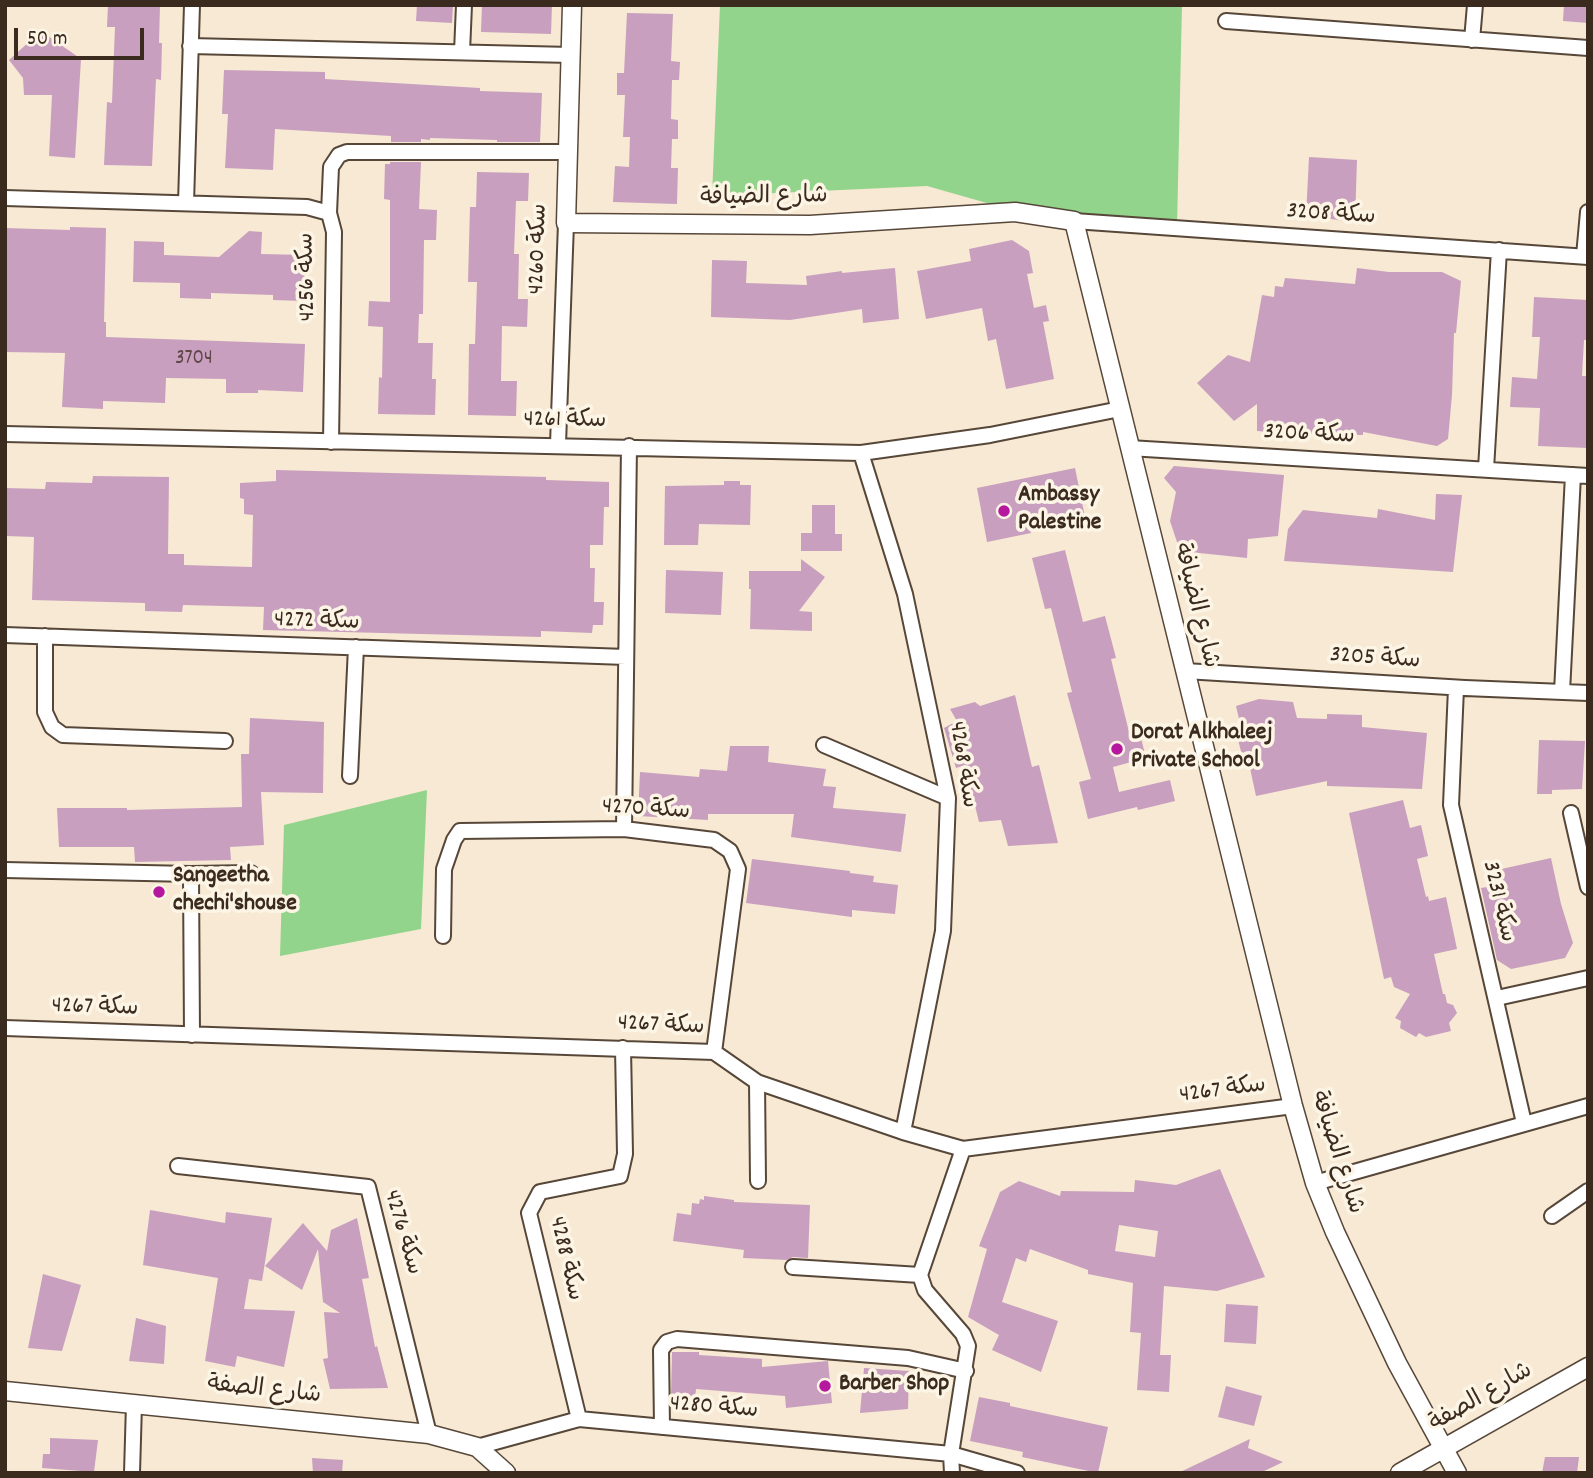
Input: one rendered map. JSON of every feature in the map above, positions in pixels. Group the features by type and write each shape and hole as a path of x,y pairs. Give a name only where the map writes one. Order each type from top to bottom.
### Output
{"street":[{"path":"186,203 192,5"},
{"path":"463,52 464,5"},
{"name":"سكة 4260","path":"558,444 572,5"},
{"path":"1472,40 1475,5"},
{"path":"1226,22 1588,48"},
{"path":"190,46 571,55"},
{"path":"329,213 331,167 339,155 347,152 568,152"},
{"name":"سكة 4256","path":"5,198 307,207 329,213 334,232 331,442"},
{"name":"شارع الضيافة","path":"566,223 810,225 1015,212 1074,221 1293,1106 1315,1183 1396,1363 1457,1473"},
{"name":"سكة 3208","path":"1074,221 1586,256 1588,212"},
{"path":"1486,470 1499,250"},
{"name":"سكة 4261","path":"5,434 331,442 558,444 861,453 990,435 1120,409"},
{"path":"624,829 629,446"},
{"name":"سكة 3206","path":"1129,448 1588,476"},
{"name":"سكة 4268","path":"861,453 905,594 948,798 943,931 903,1132"},
{"path":"1562,692 1573,475"},
{"name":"سكة 4272","path":"5,635 626,657"},
{"path":"46,636 45,712 52,727 63,735 225,741"},
{"path":"350,776 356,647"},
{"name":"سكة 3205","path":"1185,671 1456,688 1588,693"},
{"name":"سكة 3231","path":"1456,688 1451,805 1524,1124"},
{"path":"824,745 948,798"},
{"path":"1571,813 1588,887"},
{"name":"سكة 4270","path":"443,936 444,869 460,831 624,829 714,840 730,851 738,869 714,1052"},
{"path":"5,870 251,873"},
{"path":"191,874 192,1035"},
{"path":"1497,998 1588,978"},
{"name":"سكة 4267","path":"5,1028 714,1052 757,1082 903,1132 963,1149 1293,1106"},
{"name":"سكة 4288","path":"579,1419 529,1213 540,1192 620,1176 625,1154 624,1048"},
{"path":"757,1082 758,1181"},
{"path":"1315,1183 1588,1106"},
{"path":"952,1473 951,1454 968,1346 963,1334 925,1290 920,1275 963,1149"},
{"name":"سكة 4276","path":"178,1166 368,1187 429,1434"},
{"path":"1552,1216 1588,1191"},
{"path":"793,1267 920,1275"},
{"path":"662,1427 661,1350 667,1342 677,1339 908,1358 965,1371"},
{"name":"شارع الصفة","path":"1400,1473 1588,1367"},
{"name":"شارع الصفة","path":"5,1391 429,1434 477,1447 506,1473"},
{"path":"132,1473 134,1404"},
{"name":"سكة 4280","path":"477,1447 579,1419 951,1454 1017,1473"}],"green space":[{"path":"720,5 1182,5 1177,227 1015,211 927,186 712,196"},
{"path":"427,790 421,929 280,956 284,825"}],"building":[{"path":"108,5 160,5 161,80 156,79 152,166 104,165 107,102 112,103 115,27 107,27"},
{"path":"417,5 453,5 452,23 416,21"},
{"path":"482,5 552,5 551,34 481,32"},
{"path":"1564,5 1588,5 1588,23 1563,21"},
{"path":"627,13 673,14 671,61 680,62 679,80 672,80 671,119 678,120 678,139 672,139 671,168 678,168 677,204 613,202 615,166 629,167 630,137 623,137 625,95 617,95 617,73 624,73"},
{"path":"41,31 81,59 75,158 49,156 52,95 24,95 23,78 9,60"},
{"path":"224,70 325,72 325,79 542,93 540,142 430,138 421,139 421,142 391,142 391,136 275,129 273,170 225,168 228,114 222,114"},
{"path":"1309,157 1357,160 1355,222 1306,216"},
{"path":"421,162 419,209 437,210 436,240 424,240 423,314 419,314 418,343 433,343 435,415 378,414 383,327 368,326 369,301 390,302 390,200 384,199 385,164"},
{"path":"477,172 529,173 528,201 516,201 514,254 519,254 518,299 528,299 527,327 502,326 501,381 517,381 516,416 468,415 469,344 475,344 477,282 468,282 470,207 476,207"},
{"path":"70,227 106,228 106,337 305,344 303,392 258,390 258,393 226,393 226,379 166,378 165,403 103,401 103,409 62,407 65,353 5,352 5,228 70,230"},
{"path":"249,231 262,232 261,254 305,255 304,301 273,300 273,295 211,293 211,299 180,298 180,283 133,282 134,241 164,242 164,255 219,257"},
{"path":"1012,240 1029,251 1033,273 1027,274 1034,308 1046,305 1049,321 1043,322 1054,379 1006,389 996,339 988,341 982,308 926,319 917,271 971,261 969,249"},
{"path":"712,260 747,261 746,283 807,285 806,276 895,268 899,319 863,323 862,309 790,320 711,317"},
{"path":"1357,268 1389,272 1442,272 1461,281 1454,333 1448,439 1437,446 1363,432 1363,435 1257,431 1257,404 1234,421 1197,383 1228,355 1250,362 1262,295 1274,297 1275,286 1283,287 1285,278 1355,284"},
{"path":"1534,297 1588,300 1588,340 1584,340 1582,376 1588,376 1588,448 1538,446 1540,408 1510,407 1512,377 1537,379 1540,337 1532,337"},
{"path":"1174,466 1284,475 1278,536 1248,539 1247,558 1180,551 1170,521 1176,492 1164,478"},
{"path":"1075,468 1085,517 1030,528 1031,533 987,542 977,488"},
{"path":"276,470 546,477 546,480 609,482 609,507 604,507 603,545 590,545 590,568 595,568 594,602 604,602 603,625 593,625 592,633 541,631 541,637 263,630 264,607 183,605 182,612 145,611 145,603 32,600 34,537 5,536 5,488 45,489 46,482 92,483 93,476 169,477 168,554 184,554 184,565 252,567 253,515 244,514 240,483 276,481"},
{"path":"724,481 740,481 740,485 751,485 750,525 699,524 698,545 664,545 665,486 724,485"},
{"path":"1436,494 1462,495 1453,572 1284,561 1288,529 1303,510 1377,518 1378,509 1435,520"},
{"path":"812,505 835,505 835,534 842,534 842,551 801,551 801,533 812,533"},
{"path":"1065,550 1083,622 1105,616 1116,658 1111,659 1131,740 1141,738 1146,758 1113,767 1119,792 1170,780 1175,801 1088,819 1079,782 1091,779 1067,693 1072,692 1051,608 1045,609 1032,558"},
{"path":"801,559 825,577 799,611 812,612 812,631 750,629 749,571 801,571"},
{"path":"666,570 723,572 721,615 665,613"},
{"path":"1015,695 1032,767 1039,765 1058,843 1008,846 1001,820 979,822 965,765 956,768 944,728 957,721 950,709 975,702 980,706"},
{"path":"1259,699 1293,702 1297,718 1327,719 1327,714 1362,715 1362,727 1427,733 1422,789 1327,786 1327,781 1256,796 1247,754 1242,755 1234,725 1240,723 1236,706"},
{"path":"250,718 324,722 323,793 261,792 264,845 230,847 231,860 135,862 134,847 59,847 57,808 127,810 242,807 241,754 249,754"},
{"path":"1539,740 1585,741 1582,789 1552,790 1552,794 1537,794"},
{"path":"730,746 769,746 768,762 826,769 823,786 836,787 833,808 906,814 901,852 791,837 794,814 708,814 708,820 638,816 640,772 699,777 700,769 727,771"},
{"path":"1403,800 1410,828 1421,825 1428,856 1417,859 1426,897 1428,896 1429,901 1446,897 1457,949 1434,954 1443,994 1447,1003 1453,1005 1457,1013 1449,1023 1451,1031 1426,1037 1419,1033 1416,1037 1400,1028 1401,1021 1395,1018 1410,994 1394,987 1391,977 1384,979 1349,813"},
{"path":"1551,858 1573,943 1565,958 1511,969 1497,960 1481,888 1487,887 1486,882 1490,881 1488,872"},
{"path":"752,859 850,871 874,876 873,882 898,885 895,914 852,910 852,917 746,903"},
{"path":"1220,1169 1265,1277 1217,1291 1164,1286 1160,1355 1171,1355 1169,1392 1137,1390 1141,1333 1130,1332 1133,1283 1088,1274 1088,1270 1030,1249 1026,1262 1016,1258 1002,1302 1058,1321 1041,1372 992,1350 999,1335 968,1317 987,1249 979,1246 1000,1192 1019,1181 1060,1196 1061,1191 1134,1192 1135,1180 1176,1185","holes":["1119,1225 1158,1231 1155,1257 1115,1251"]},
{"path":"704,1196 734,1202 810,1205 808,1258 743,1258 744,1250 673,1241 677,1213 691,1215 692,1203 699,1204 700,1199 704,1200"},
{"path":"150,1210 225,1223 226,1212 272,1218 262,1281 249,1279 244,1309 295,1311 284,1367 237,1356 235,1367 205,1361 218,1278 143,1265"},
{"path":"357,1218 369,1278 362,1279 375,1347 377,1346 388,1388 330,1389 323,1359 328,1358 324,1312 340,1313 323,1302 318,1249 302,1290 265,1266 303,1223 327,1251 331,1230"},
{"path":"43,1274 81,1285 62,1351 28,1348"},
{"path":"1226,1304 1258,1306 1256,1344 1224,1342"},
{"path":"136,1318 166,1326 164,1364 129,1361"},
{"path":"672,1352 762,1359 762,1367 828,1361 832,1403 786,1408 785,1396 696,1389 695,1399 671,1396"},
{"path":"864,1368 909,1371 908,1409 860,1413"},
{"path":"1226,1386 1262,1396 1254,1426 1218,1417"},
{"path":"979,1397 1108,1427 1098,1473 1022,1457 1023,1452 970,1441"},
{"path":"50,1438 98,1440 94,1472 42,1468 43,1454 50,1454"},
{"path":"1250,1439 1248,1448 1283,1462 1260,1473 1178,1473"},
{"path":"1545,1457 1579,1457 1577,1473 1542,1473"},
{"path":"312,1458 343,1460 342,1473 313,1473"}],"place":[{"name":"Ambassy Palestine","path":"1004,511"},
{"name":"Dorat Alkhaleej Private School","path":"1117,749"},
{"name":"Sangeetha chechi'shouse","path":"159,892"},
{"name":"Barber Shop","path":"825,1386"}]}
